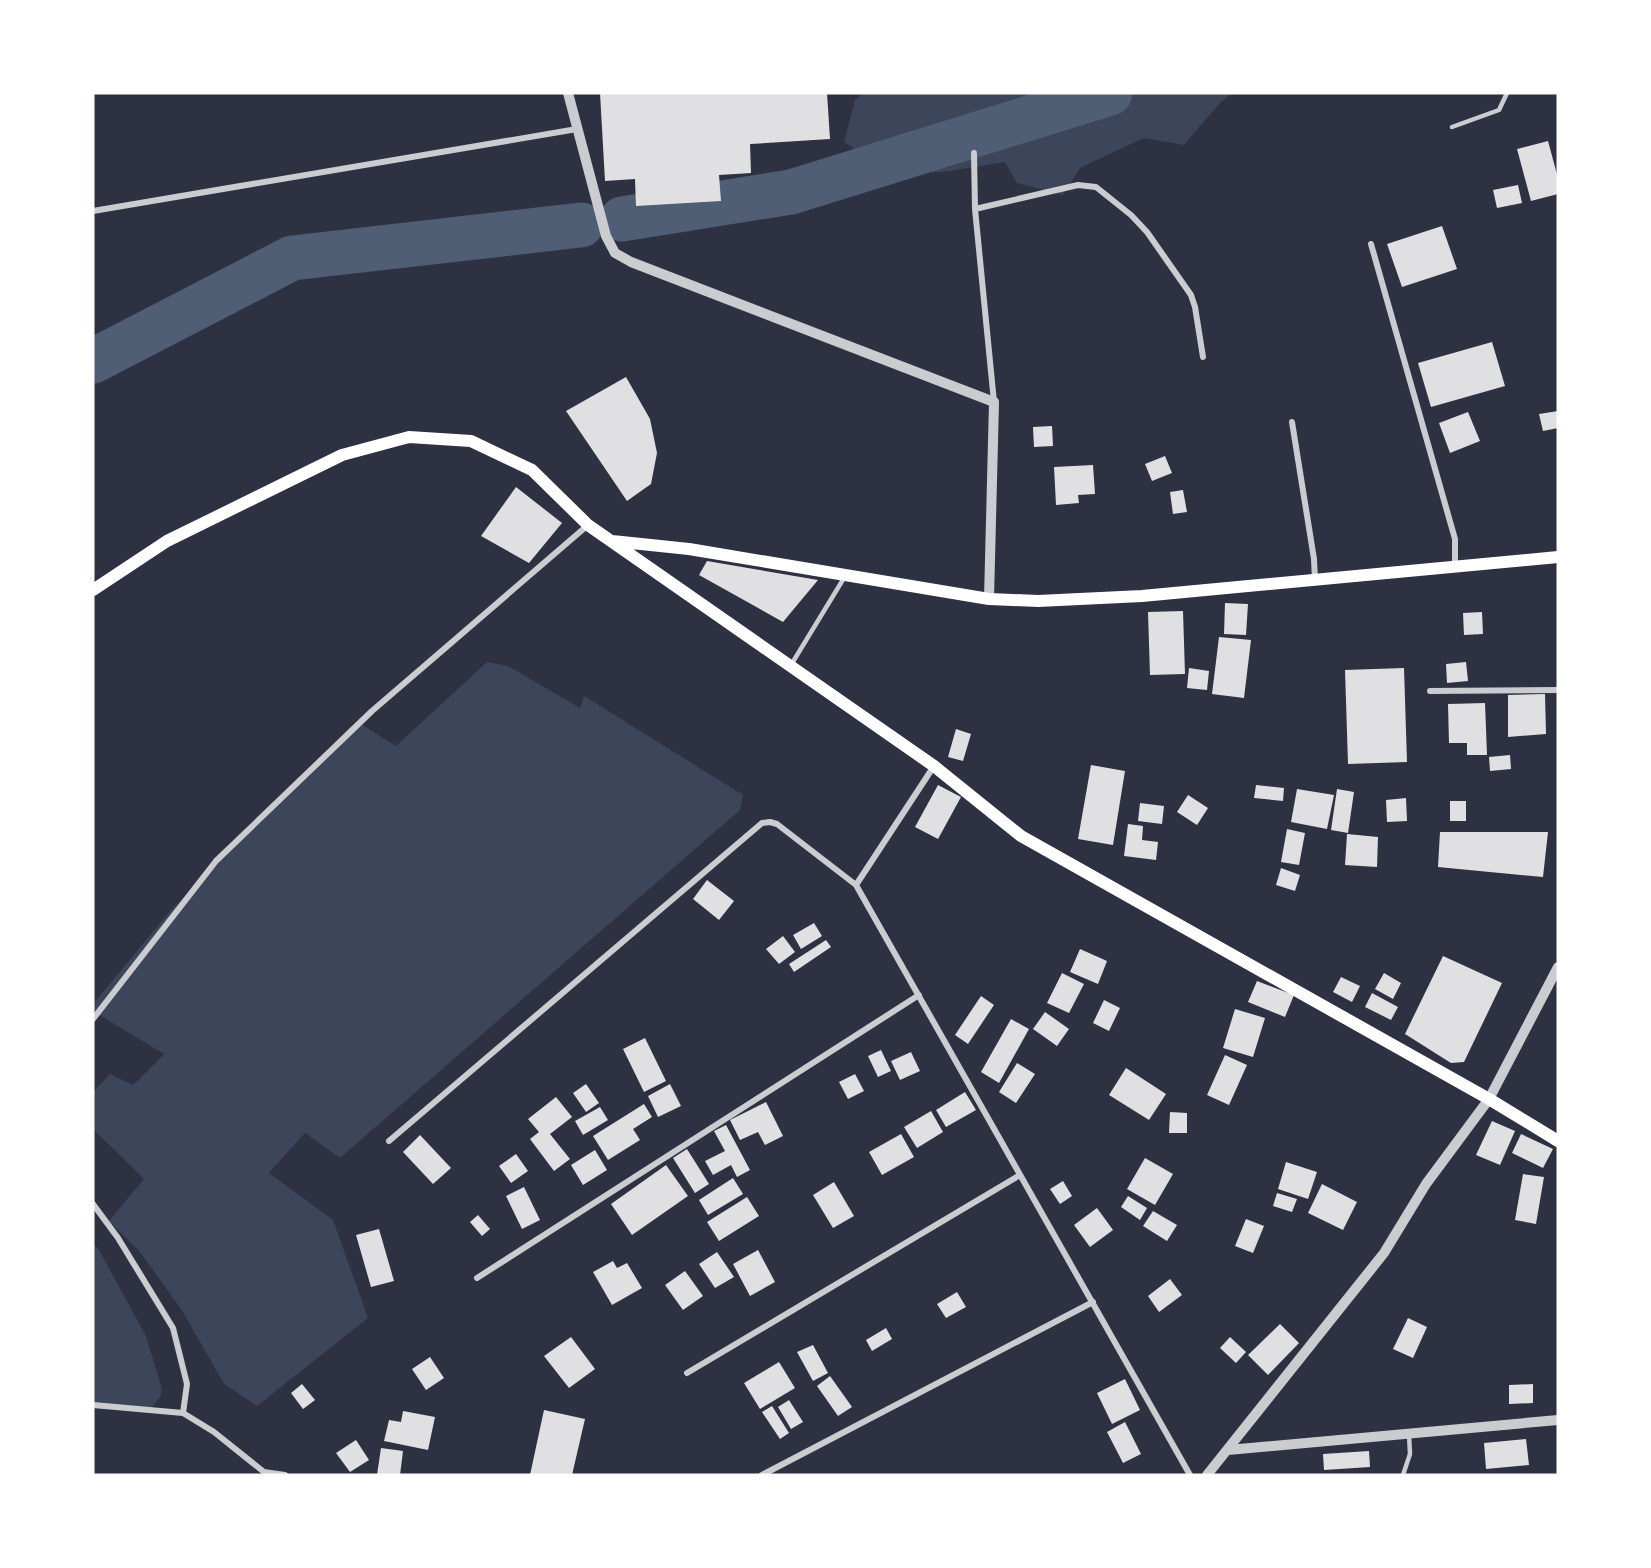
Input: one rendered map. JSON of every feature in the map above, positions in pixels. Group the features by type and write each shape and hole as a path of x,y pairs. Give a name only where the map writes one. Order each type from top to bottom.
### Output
{"main road":[{"path":"93,590 167,541 342,455 409,437 471,441 532,470 588,525 934,766 1021,836 1489,1099 1558,1141"},
{"path":"610,541 689,549 989,599 1084,600 1558,557"}],"street":[{"path":"568,93 606,236 615,253 631,262 994,402"},
{"path":"93,211 577,129"},
{"path":"974,153 975,209 994,402 989,599"},
{"path":"975,209 1078,185 1096,186 1131,215 1147,232 1191,295 1203,357"},
{"path":"1371,244 1455,539 1455,566"},
{"path":"1292,422 1314,559 1315,580"},
{"path":"93,1019 216,861 372,711 588,525"},
{"path":"1430,691 1558,690"},
{"path":"856,885 934,766"},
{"path":"389,1142 762,823 777,824 856,885 1190,1475"},
{"path":"1207,1475 1384,1253 1426,1184 1489,1099 1558,967"},
{"path":"477,1278 919,995"},
{"path":"687,1373 1020,1175"},
{"path":"93,1204 118,1238 173,1328 187,1384 183,1413"},
{"path":"762,1475 1093,1302"},
{"path":"93,1405 183,1413 214,1432 264,1473 285,1475"},
{"path":"1228,1450 1558,1420"}],"lane":[{"path":"1452,126 1498,110 1507,93"},
{"path":"790,665 845,575"},
{"path":"1403,1475 1410,1454 1409,1434"}],"shaded area":[{"path":"863,93 1232,93 1219,104 1184,145 1144,138 1080,168 1063,195 1017,183 1005,162 943,172 897,174 844,142 855,100"},
{"path":"487,662 508,666 580,708 584,696 743,795 740,810 340,1158 305,1133 269,1173 333,1220 368,1318 257,1406 224,1384 181,1309 140,1252 109,1221 144,1179 93,1129 93,1092 110,1074 133,1085 164,1054 93,1011 93,1004 171,910 361,724 396,746"},
{"path":"93,1243 146,1336 162,1389 160,1397 152,1407 130,1410 93,1404"}],"building":[{"path":"600,93 827,93 830,139 750,144 751,173 719,175 721,201 636,206 635,179 605,181"},
{"path":"1548,141 1558,178 1558,194 1531,201 1517,149"},
{"path":"1518,185 1522,203 1497,208 1493,190"},
{"path":"1442,226 1457,269 1402,287 1387,244"},
{"path":"1492,342 1505,386 1431,407 1418,363"},
{"path":"626,377 650,419 657,453 651,484 627,501 566,411"},
{"path":"1558,411 1558,428 1543,431 1539,414"},
{"path":"1468,412 1480,441 1450,453 1439,423"},
{"path":"1052,426 1053,446 1034,447 1033,427"},
{"path":"1165,456 1172,473 1152,481 1145,464"},
{"path":"1093,465 1095,494 1078,495 1079,503 1056,505 1054,467"},
{"path":"516,487 562,523 529,563 481,536"},
{"path":"1183,490 1187,512 1173,514 1170,492"},
{"path":"707,561 818,580 783,622 699,575"},
{"path":"1225,603 1248,604 1246,635 1224,634"},
{"path":"1183,611 1185,674 1150,675 1148,612"},
{"path":"1482,612 1483,634 1464,635 1463,613"},
{"path":"1219,637 1251,640 1244,698 1212,694"},
{"path":"1466,662 1468,681 1447,683 1446,664"},
{"path":"1189,668 1209,671 1207,690 1187,688"},
{"path":"1404,668 1407,762 1348,764 1345,670"},
{"path":"1545,694 1546,734 1508,737 1508,695"},
{"path":"1485,703 1487,755 1467,755 1467,743 1449,743 1448,704"},
{"path":"956,729 971,734 963,761 948,757"},
{"path":"1510,755 1511,769 1490,771 1489,757"},
{"path":"1091,765 1125,771 1113,845 1078,839"},
{"path":"938,785 961,797 938,839 915,827"},
{"path":"1256,785 1284,788 1283,801 1254,798"},
{"path":"1297,789 1334,795 1327,829 1291,822"},
{"path":"1337,789 1354,792 1348,833 1331,830"},
{"path":"1188,795 1208,808 1197,825 1177,812"},
{"path":"1406,798 1407,821 1387,822 1386,800"},
{"path":"1450,801 1466,801 1466,821 1450,821"},
{"path":"1140,803 1164,806 1162,824 1138,821"},
{"path":"1128,824 1143,826 1142,840 1158,842 1156,860 1124,856"},
{"path":"1287,829 1305,833 1299,865 1281,862"},
{"path":"1440,832 1548,832 1543,877 1438,867"},
{"path":"1347,834 1378,837 1377,867 1345,865"},
{"path":"1281,868 1300,875 1295,891 1276,885"},
{"path":"707,880 734,901 719,920 693,899"},
{"path":"814,923 822,936 801,949 793,935"},
{"path":"783,936 795,952 779,964 766,949"},
{"path":"826,940 831,947 794,972 789,964"},
{"path":"1080,949 1107,961 1098,984 1070,972"},
{"path":"1443,956 1502,983 1464,1062 1451,1063 1405,1034"},
{"path":"1062,973 1084,984 1069,1013 1047,1003"},
{"path":"1384,973 1401,983 1393,999 1375,989"},
{"path":"1341,977 1360,986 1352,1002 1333,992"},
{"path":"1257,981 1294,995 1285,1017 1248,1002"},
{"path":"1372,993 1398,1007 1391,1020 1365,1007"},
{"path":"981,996 994,1005 968,1044 955,1035"},
{"path":"1104,1000 1120,1008 1109,1031 1093,1023"},
{"path":"1235,1009 1265,1018 1253,1057 1223,1048"},
{"path":"1045,1012 1069,1029 1057,1046 1033,1029"},
{"path":"1011,1019 1029,1029 999,1083 981,1072"},
{"path":"645,1038 666,1081 644,1092 623,1049"},
{"path":"881,1050 891,1071 878,1077 868,1056"},
{"path":"911,1052 920,1071 900,1080 891,1061"},
{"path":"1225,1055 1247,1065 1229,1105 1207,1095"},
{"path":"1017,1063 1035,1074 1016,1103 999,1092"},
{"path":"1126,1068 1166,1094 1149,1120 1109,1095"},
{"path":"855,1074 864,1091 848,1099 839,1082"},
{"path":"586,1084 599,1103 586,1112 573,1093"},
{"path":"670,1084 681,1106 658,1117 648,1096"},
{"path":"965,1092 976,1110 946,1127 936,1110"},
{"path":"556,1097 572,1117 550,1134 570,1159 554,1171 530,1139 539,1132 528,1119"},
{"path":"766,1102 783,1136 765,1145 758,1132 740,1140 730,1120"},
{"path":"644,1104 652,1117 633,1129 640,1140 608,1160 593,1136"},
{"path":"600,1107 608,1120 583,1135 575,1121"},
{"path":"931,1111 943,1132 917,1148 904,1127"},
{"path":"1170,1112 1187,1113 1187,1133 1169,1133"},
{"path":"1492,1121 1515,1131 1500,1165 1476,1155"},
{"path":"726,1125 750,1170 737,1177 731,1165 713,1175 705,1161 725,1151 714,1131"},
{"path":"901,1134 914,1157 882,1175 869,1152"},
{"path":"1521,1134 1553,1149 1543,1168 1512,1153"},
{"path":"420,1135 451,1168 433,1184 403,1152"},
{"path":"687,1149 709,1184 695,1193 673,1158"},
{"path":"595,1150 607,1170 583,1185 571,1165"},
{"path":"516,1154 528,1171 511,1183 499,1166"},
{"path":"1145,1158 1173,1174 1155,1205 1127,1189"},
{"path":"1286,1162 1317,1172 1308,1199 1278,1189"},
{"path":"666,1165 688,1196 632,1235 611,1204"},
{"path":"1523,1174 1544,1177 1536,1224 1515,1220"},
{"path":"733,1178 743,1194 708,1215 699,1200"},
{"path":"1063,1181 1072,1196 1060,1204 1050,1189"},
{"path":"834,1182 854,1216 833,1228 813,1195"},
{"path":"1322,1184 1357,1202 1343,1230 1308,1213"},
{"path":"524,1187 540,1220 522,1229 506,1196"},
{"path":"1277,1193 1297,1199 1292,1212 1273,1206"},
{"path":"1128,1196 1147,1208 1140,1220 1121,1207"},
{"path":"747,1197 759,1216 719,1241 707,1222"},
{"path":"1097,1208 1113,1230 1090,1247 1074,1225"},
{"path":"1153,1211 1177,1225 1167,1241 1143,1226"},
{"path":"478,1215 490,1229 482,1236 470,1222"},
{"path":"1246,1219 1264,1226 1253,1253 1235,1246"},
{"path":"379,1229 394,1281 371,1287 356,1235"},
{"path":"758,1250 775,1282 750,1296 733,1264"},
{"path":"717,1252 734,1277 715,1288 699,1264"},
{"path":"613,1261 617,1268 627,1263 642,1288 612,1305 593,1272"},
{"path":"685,1271 703,1296 683,1310 665,1285"},
{"path":"1170,1279 1182,1295 1159,1312 1148,1296"},
{"path":"957,1292 966,1307 946,1318 937,1304"},
{"path":"1408,1318 1427,1327 1413,1358 1393,1349"},
{"path":"1280,1324 1299,1343 1268,1375 1248,1355"},
{"path":"886,1328 892,1339 872,1351 866,1340"},
{"path":"571,1337 595,1369 569,1388 544,1356"},
{"path":"1230,1337 1246,1352 1236,1363 1220,1348"},
{"path":"813,1345 828,1373 813,1381 797,1352"},
{"path":"430,1357 444,1378 426,1390 412,1369"},
{"path":"779,1362 795,1388 760,1409 744,1383"},
{"path":"830,1376 852,1407 838,1416 817,1386"},
{"path":"1125,1379 1140,1410 1112,1424 1097,1393"},
{"path":"302,1384 315,1400 303,1409 291,1393"},
{"path":"1533,1384 1533,1403 1509,1404 1509,1385"},
{"path":"789,1400 803,1422 791,1429 778,1407"},
{"path":"772,1406 789,1433 780,1439 762,1412"},
{"path":"544,1410 585,1419 572,1475 530,1475"},
{"path":"403,1411 435,1417 428,1450 384,1441 389,1420 401,1422"},
{"path":"1125,1422 1141,1454 1123,1463 1107,1432"},
{"path":"1526,1439 1529,1465 1486,1469 1484,1443"},
{"path":"356,1440 369,1460 350,1472 336,1453"},
{"path":"381,1448 403,1451 400,1475 377,1475"},
{"path":"1369,1451 1370,1467 1324,1470 1323,1454"}],"waterway":[{"path":"622,219 791,192 1110,93"},
{"path":"93,361 292,258 581,225"}]}
